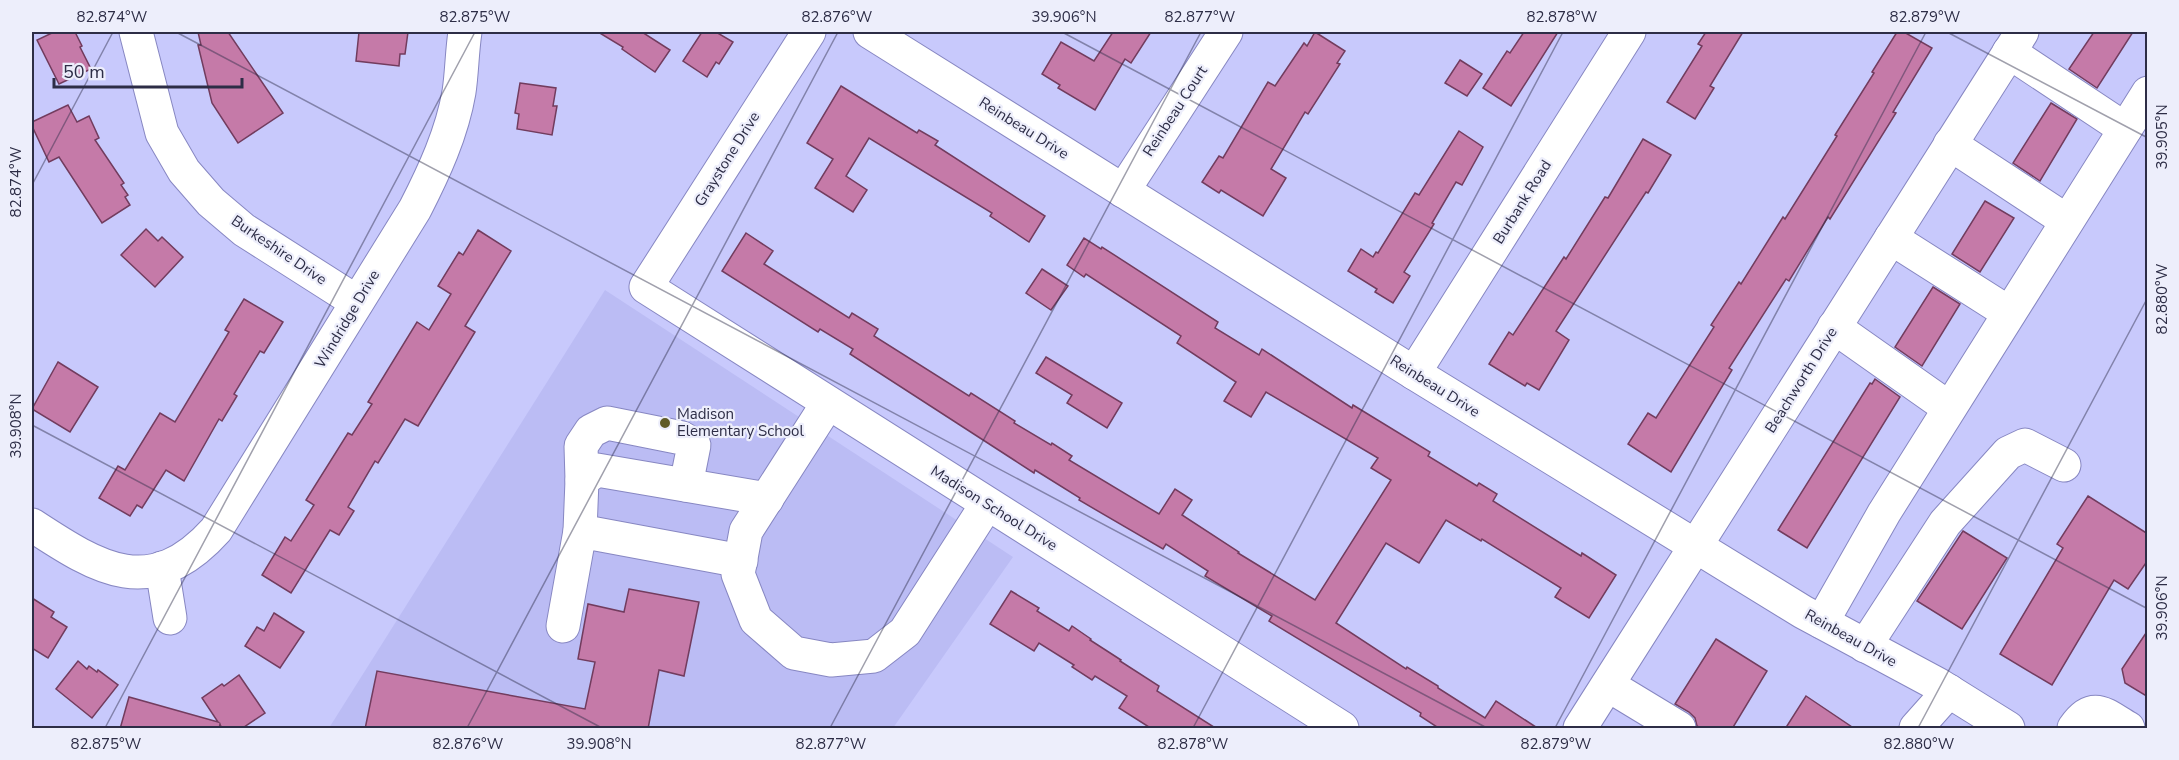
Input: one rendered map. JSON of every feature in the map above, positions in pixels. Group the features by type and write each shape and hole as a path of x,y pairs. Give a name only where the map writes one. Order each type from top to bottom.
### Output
{"street":[{"name":"Burkeshire Drive","path":"136,32 162,133 184,171 211,202 244,230 357,302"},
{"name":"Windridge Drive","path":"32,525 78,555 98,565 118,571 140,572 162,568 183,559 201,547 216,530 415,209 431,177 459,92 465,32"},
{"name":"Graystone Drive","path":"646,287 809,32"},
{"name":"Reinbeau Drive","path":"870,32 1414,373 1696,546 1822,622 1949,692 2007,729"},
{"name":"Reinbeau Court","path":"1123,191 1226,32"},
{"name":"Burbank Road","path":"1414,373 1629,32"},
{"path":"2016,42 2125,129"},
{"name":"Beachworth Drive","path":"1580,729 2016,42"},
{"path":"1822,622 1884,513 2148,93"},
{"path":"1950,144 2067,221"},
{"path":"1891,238 2009,313"},
{"name":"Madison School Drive","path":"646,287 1342,729"},
{"path":"1834,327 1949,408"},
{"path":"828,403 746,531 738,574 756,620 794,653 831,660 874,656 904,632 987,504"},
{"path":"563,626 580,531 581,446 591,430 607,423 682,438 694,445 686,485"},
{"path":"1865,646 1946,523 2007,453 2025,445 2064,465"},
{"path":"582,480 597,470 766,499"},
{"path":"580,531 741,561"},
{"path":"162,568 170,618"},
{"path":"1608,685 1678,729"},
{"path":"1916,729 1949,692"},
{"path":"2074,729 2088,712 2100,712 2128,729"}],"shaded area":[{"name":"Madison Elementary School","path":"605,290 1013,557 893,728 329,728"}],"building":[{"path":"54,32 75,32 91,69 59,84 37,40"},
{"path":"198,32 228,32 283,113 238,143 212,103 198,45 201,45"},
{"path":"359,32 408,32 405,54 400,54 399,66 356,61"},
{"path":"598,32 642,32 670,50 655,72 622,49 623,47"},
{"path":"702,32 716,32 733,42 719,64 716,62 707,77 683,61"},
{"path":"1113,32 1151,32 1131,63 1125,59 1095,110 1058,88 1060,85 1042,74 1061,42 1094,61"},
{"path":"1315,32 1345,51 1337,63 1340,64 1308,114 1305,112 1271,169 1286,178 1263,216 1221,190 1219,193 1202,182 1219,156 1223,158 1268,82 1275,86 1304,43 1307,46"},
{"path":"1524,32 1558,32 1511,106 1483,88 1507,51 1510,53"},
{"path":"1706,32 1743,32 1710,86 1714,88 1695,119 1667,102 1702,46 1698,44"},
{"path":"1897,32 1904,32 1932,48 1893,112 1896,113 1830,219 1828,217 1789,281 1786,279 1729,368 1732,370 1671,472 1628,444 1648,413 1656,418 1714,327 1711,325 1739,282 1741,284 1783,217 1785,219 1837,136 1835,135"},
{"path":"2094,32 2133,32 2097,88 2069,69"},
{"path":"1460,60 1482,74 1467,96 1445,83"},
{"path":"520,83 556,88 553,106 557,106 552,135 517,129 519,114 515,113"},
{"path":"841,86 917,133 919,130 938,141 935,145 1045,216 1029,242 990,216 992,213 869,138 846,176 867,190 853,212 815,188 833,159 807,143"},
{"path":"2051,103 2077,119 2040,181 2013,163"},
{"path":"68,105 77,122 89,116 99,138 95,140 124,183 121,185 128,195 125,197 130,205 102,223 59,157 49,162 32,126 32,122"},
{"path":"1459,131 1483,147 1462,185 1456,182 1432,223 1434,224 1404,272 1410,276 1393,303 1375,292 1377,289 1348,271 1361,249 1373,257 1376,252 1378,253 1415,193 1419,195"},
{"path":"1643,139 1671,155 1556,331 1569,340 1539,390 1527,383 1525,386 1489,364 1509,332 1513,335 1564,257 1566,259 1605,197 1608,198"},
{"path":"1985,201 2014,218 1980,272 1952,254"},
{"path":"146,229 158,241 162,237 183,257 155,287 121,255"},
{"path":"478,230 511,251 465,326 475,332 418,426 405,419 378,463 375,461 348,507 354,511 339,535 330,530 291,593 262,575 285,537 291,541 314,505 306,500 348,433 352,435 372,404 368,402 417,322 429,330 451,294 438,286 459,252 463,255"},
{"path":"746,233 773,251 764,264 849,318 852,313 878,329 874,336 969,396 971,393 1015,421 1014,423 1051,445 1052,443 1072,456 1069,460 1159,514 1175,489 1192,500 1182,515 1238,553 1315,600 1391,480 1371,468 1378,458 1266,392 1251,417 1224,401 1236,382 1177,343 1181,336 1086,274 1084,277 1067,265 1084,238 1101,249 1102,247 1218,322 1215,328 1259,355 1262,349 1352,408 1353,405 1430,452 1428,456 1477,486 1479,483 1497,494 1493,501 1616,575 1589,618 1555,597 1561,588 1482,539 1481,541 1446,520 1419,563 1386,543 1336,623 1485,718 1496,701 1539,729 1440,729 1420,716 1421,713 1269,621 1272,616 1205,576 1208,571 1166,544 1163,549 1079,500 1080,498 1035,470 1034,473 850,354 853,349 820,329 818,332 722,271"},
{"path":"1042,269 1068,286 1051,310 1026,293"},
{"path":"1933,287 1960,304 1922,366 1895,347"},
{"path":"244,299 283,322 264,353 260,351 234,394 237,396 222,421 219,419 184,481 166,470 142,508 137,505 130,516 99,498 118,466 125,470 160,413 175,422 229,332 225,330"},
{"path":"1046,357 1122,403 1107,428 1067,403 1072,395 1036,373"},
{"path":"58,362 98,387 70,432 32,409"},
{"path":"1875,379 1900,397 1807,548 1778,530 1870,383 1872,384"},
{"path":"2088,496 2148,534 2148,560 2128,589 2114,580 2052,685 2000,654 2063,548 2057,544"},
{"path":"1963,531 2007,558 1962,629 1917,601"},
{"path":"629,589 699,602 684,676 659,670 648,729 365,729 377,671 585,709 595,662 578,659 588,604 624,612"},
{"path":"1011,591 1039,608 1037,611 1069,631 1072,626 1159,686 1157,691 1217,729 1152,729 1119,708 1127,696 1095,676 1092,680 1072,667 1074,665 1039,643 1034,651 990,624"},
{"path":"32,598 54,612 51,617 67,627 48,658 32,648"},
{"path":"274,613 304,632 280,668 245,646 257,627 264,631"},
{"path":"2148,630 2148,697 2125,683 2122,669"},
{"path":"1716,639 1767,671 1732,729 1702,729 1697,726 1695,718 1689,712 1675,704"},
{"path":"78,661 87,669 89,666 97,672 98,670 118,685 92,718 56,689"},
{"path":"239,675 265,713 241,729 222,729 220,724 219,729 120,729 129,697 218,722 202,698"},
{"path":"1806,696 1855,729 1785,729"}],"place":[{"name":"Madison Elementary School","path":"665,423"}]}
